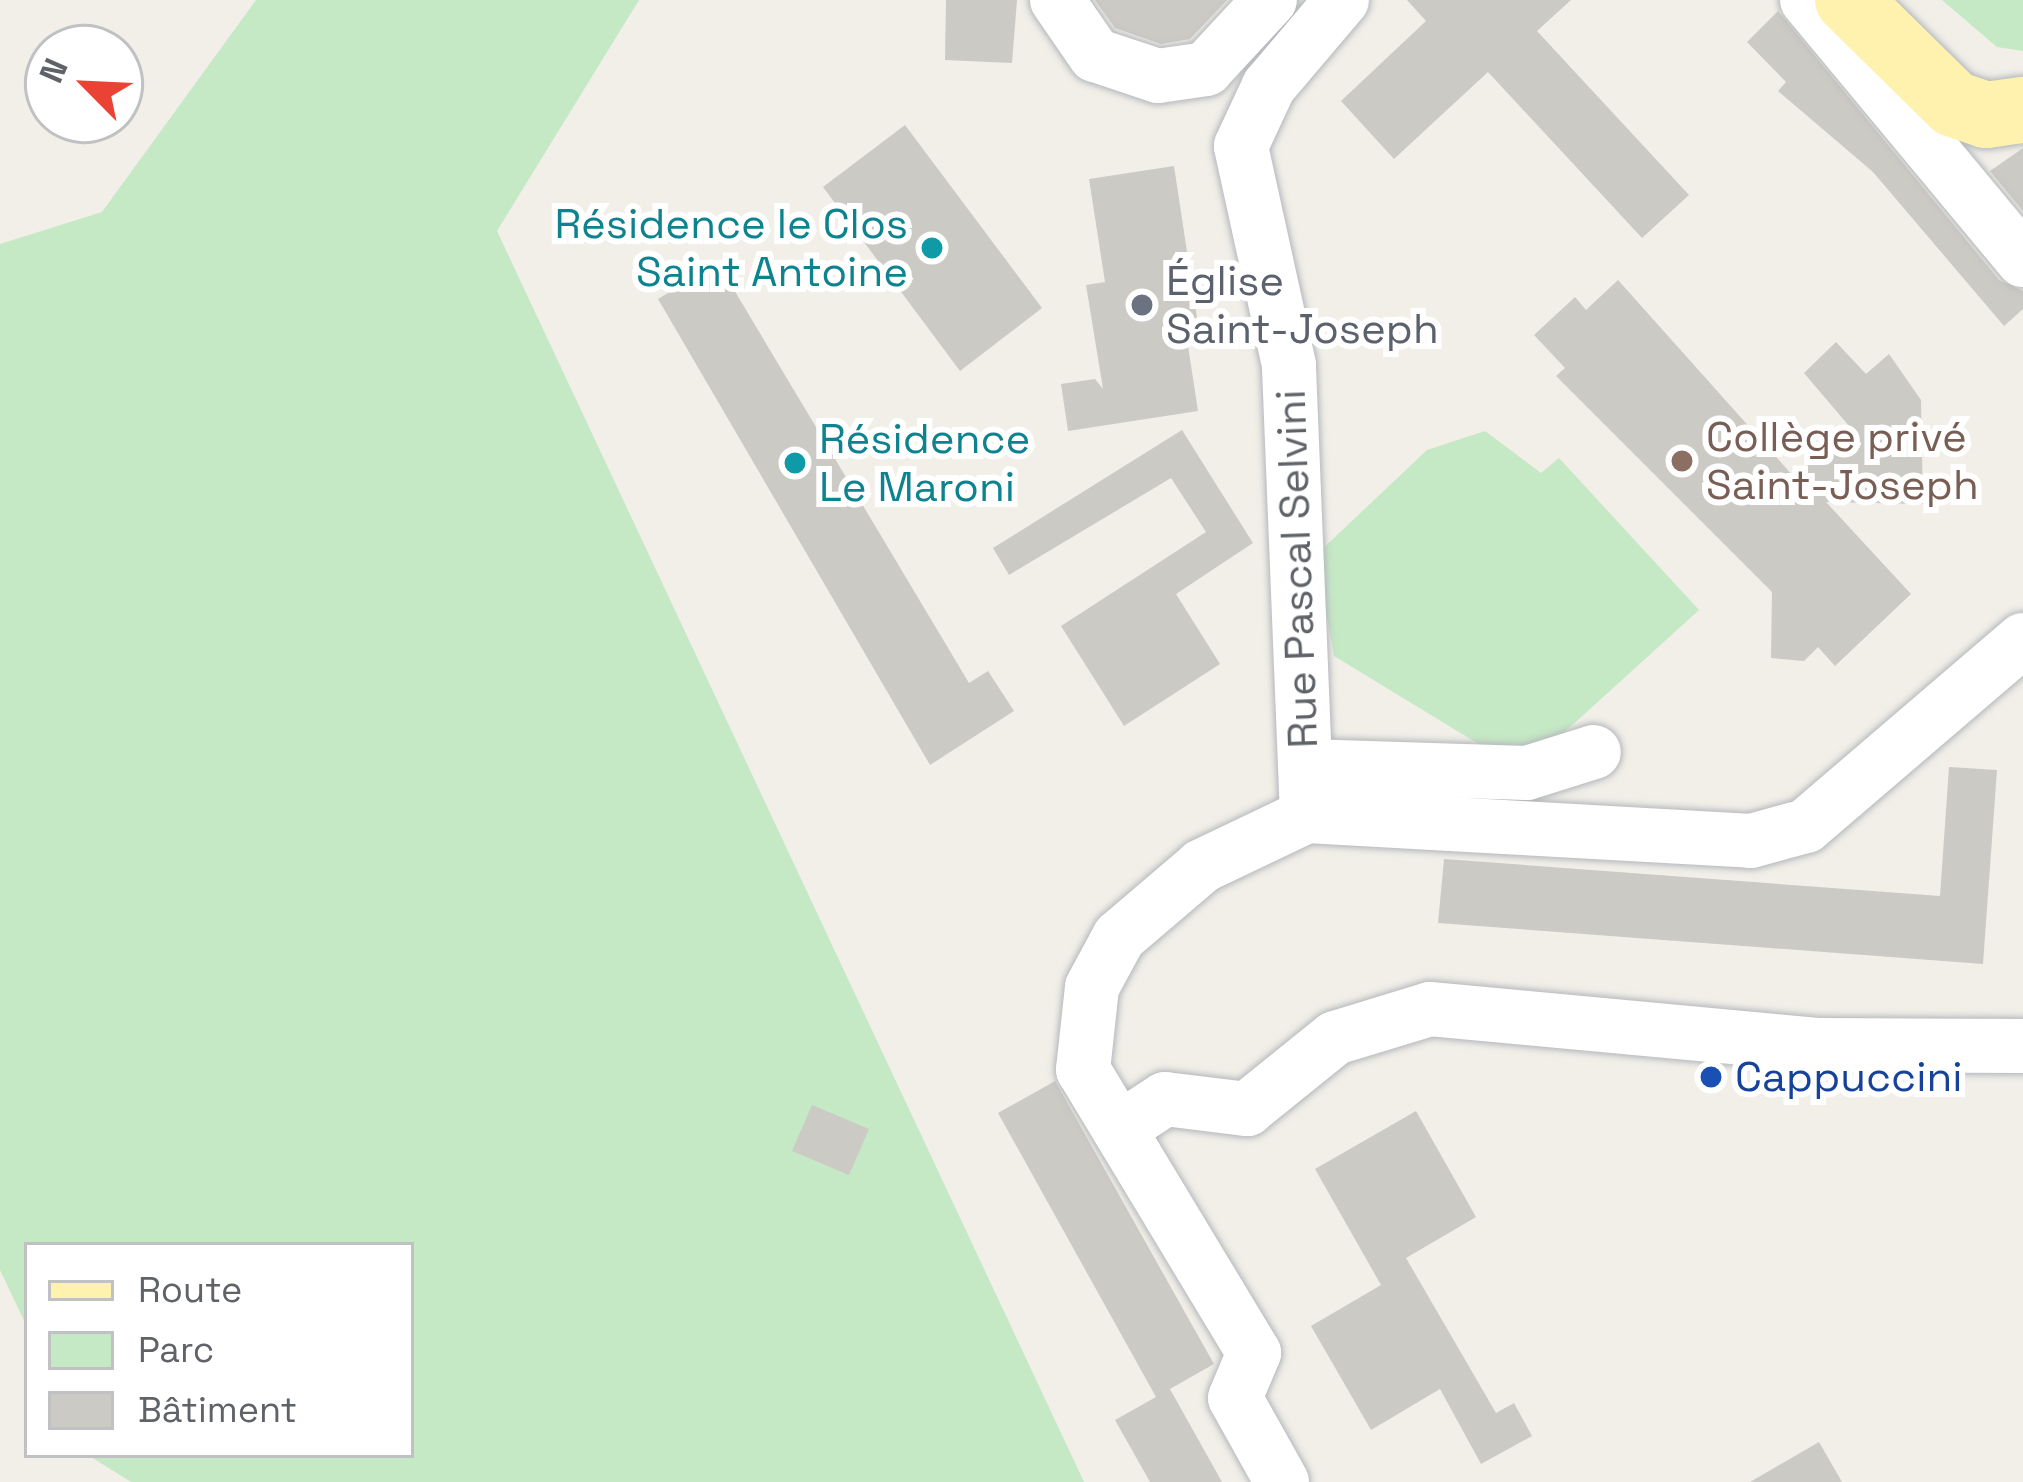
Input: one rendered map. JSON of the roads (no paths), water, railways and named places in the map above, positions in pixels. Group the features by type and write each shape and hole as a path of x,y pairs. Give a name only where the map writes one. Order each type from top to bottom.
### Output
{"main road":[{"path":"1848,0 1954,104 1986,115 2023,105"},
{"path":"1906,0 2023,105"}],"street":[{"path":"1057,0 1095,55 1158,76 1206,69 1270,0"},
{"name":"Rue Pascal Selvini","path":"1306,791 1289,365 1241,146 1268,86 1342,0"},
{"path":"1807,0 2023,260"},
{"path":"1306,791 1751,841 1806,826 2023,640"},
{"path":"1282,1482 1235,1398 1254,1353 1083,1070 1092,987 1119,937 1202,866 1306,791 1527,773 1594,752"},
{"path":"1119,1129 1165,1099 1246,1108 1335,1038 1430,1009 1819,1045 2023,1046"}],"place":[{"name":"Résidence le Clos Saint Antoine","path":"932,248"},
{"name":"Église Saint-Joseph","path":"1142,305"},
{"name":"Collège privé Saint-Joseph","path":"1682,461"},
{"name":"Résidence Le Maroni","path":"795,463"},
{"name":"Cappuccini","path":"1711,1077"}]}
